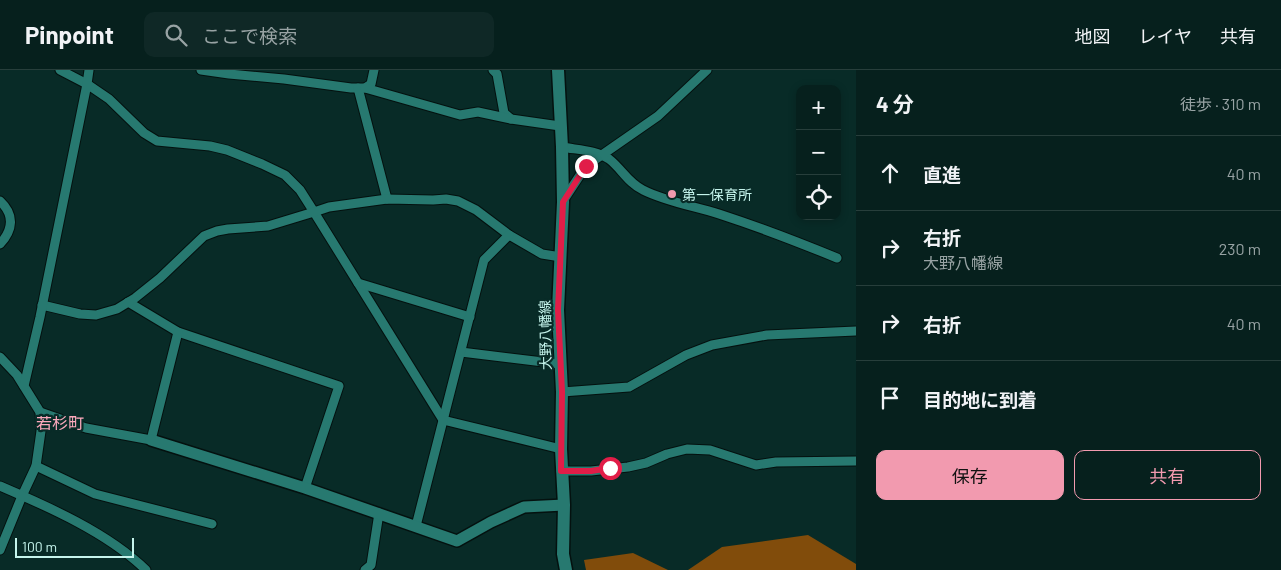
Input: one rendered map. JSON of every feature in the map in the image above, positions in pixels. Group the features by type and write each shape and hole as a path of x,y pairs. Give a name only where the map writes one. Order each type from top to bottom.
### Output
{"main road":[{"name":"大野八幡線","path":"558,70 563,202 558,310 562,392 563,554 566,570"}],"street":[{"path":"60,70 87,84 109,99 144,133 157,141 210,146 227,150 285,175 300,190 443,420 561,449"},
{"path":"24,386 87,84 88,70"},
{"path":"201,70 229,74 285,75 361,88 460,115 478,112 510,119 560,126"},
{"path":"361,88 371,84 374,70"},
{"path":"493,70 498,74 504,113 510,119"},
{"path":"563,202 586,166 658,116 708,70"},
{"path":"361,88 386,199"},
{"path":"562,147 594,152 610,160 626,178 641,189 671,201 718,214 788,238 837,258"},
{"path":"42,305 80,314 96,315 117,309 135,298 160,278 204,236 228,229 268,226 329,207 386,199 433,200 446,198 458,201 476,210 509,235 542,254 561,257"},
{"path":"0,201 10,214 10,228 0,244"},
{"path":"416,526 484,260 509,235"},
{"path":"358,283 470,317"},
{"path":"128,302 178,332 339,386 305,488"},
{"path":"562,392 629,387 686,355 712,345 768,335 856,331"},
{"path":"151,440 178,332"},
{"path":"461,352 560,364"},
{"path":"0,357 17,375 40,412 41,431 36,466 0,550"},
{"path":"40,412 86,428 151,440 305,488 456,541 524,507 564,505"},
{"path":"561,471 591,471 628,467 687,449 710,450 756,465 776,462 856,461"},
{"path":"36,466 95,494 212,524"},
{"path":"0,486 84,526 119,548 146,570"},
{"path":"365,570 371,565 379,513"}],"shaded area":[{"path":"808,535 856,564 856,570 688,570 722,547"},
{"path":"633,553 668,570 586,570 584,560"}],"place":[{"name":"第一保育所","path":"672,194"}],"district":[{"name":"若杉町","path":"60,422"}],"route":[{"path":"586,166 563,202 558,310 562,392 561,471 591,471 610,468"}]}
